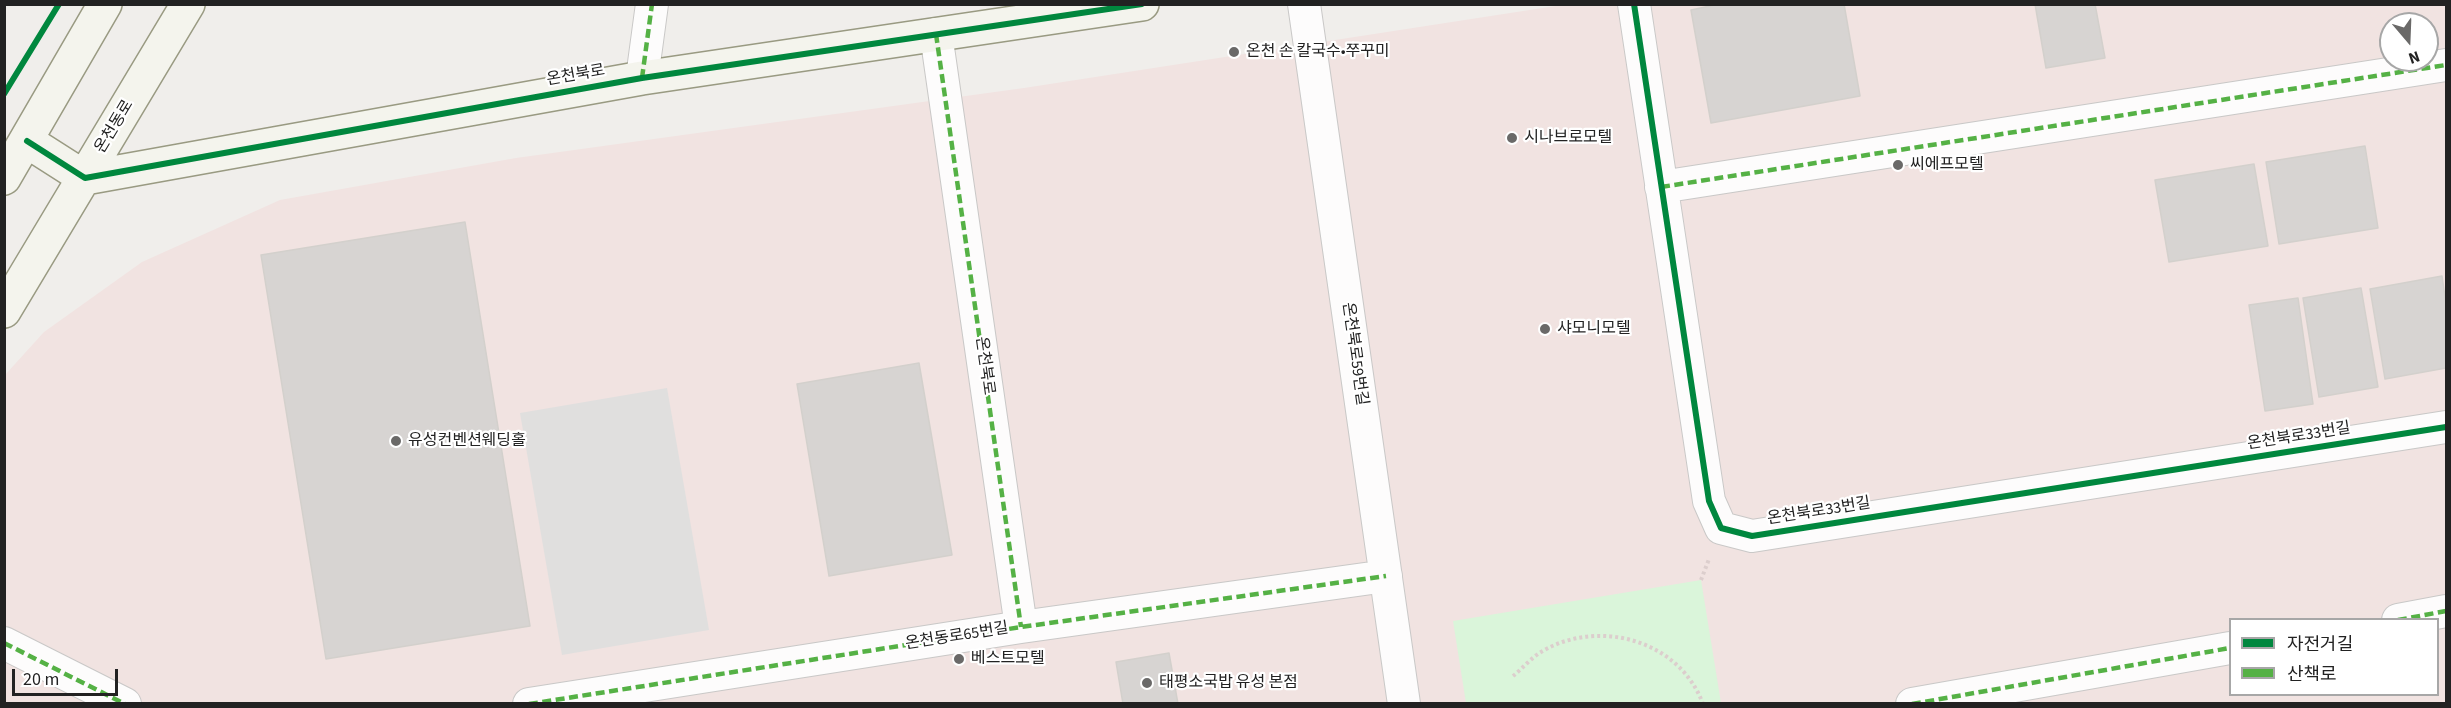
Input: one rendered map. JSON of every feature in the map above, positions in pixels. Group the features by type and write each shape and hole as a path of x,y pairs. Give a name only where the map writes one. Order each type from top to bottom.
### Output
{"street":[{"path":"4,178 105,4"},
{"name":"온천동로","path":"4,311 188,4"},
{"path":"642,78 652,4"},
{"name":"온천북로","path":"85,178 642,78 1142,4"},
{"name":"온천북로59번길","path":"1304,4 1404,704"},
{"name":"온천북로33번길","path":"1634,4 1709,501 1721,528 1752,536 2446,427"},
{"name":"온천북로","path":"936,34 1021,627"},
{"path":"1661,187 2446,65"},
{"path":"27,141 85,178"},
{"name":"온천동로65번길","path":"529,704 1021,627 1386,576"},
{"path":"2409,618 2446,611"},
{"path":"4,643 125,704"},
{"path":"1912,704 2229,648"}],"path":[{"path":"1513,676 1540,652 1573,638 1609,634 1644,642 1674,662 1698,690 1703,704"}],"shaded area":[{"path":"1562,5 2446,5 2446,703 5,704 5,375 44,332 142,262 280,200 516,158 1024,88"},
{"path":"667,388 709,630 562,655 520,413"}],"green space":[{"path":"1701,580 1721,703 1466,703 1453,621"}],"building":[{"path":"1719,4 1844,4 1860,96 1711,123 1691,10"},
{"path":"2035,4 2095,4 2105,58 2046,68"},
{"path":"2365,146 2378,228 2279,244 2266,162"},
{"path":"2254,164 2268,246 2169,262 2155,180"},
{"name":"유성컨벤션웨딩홀","path":"465,222 530,626 326,659 261,255"},
{"path":"2442,276 2446,304 2446,368 2385,379 2370,289"},
{"path":"2361,288 2378,387 2319,397 2303,298"},
{"path":"2298,298 2313,404 2265,411 2249,305"},
{"path":"919,363 952,555 829,576 797,384"},
{"name":"태평소국밥 유성 본점","path":"1169,653 1178,704 1123,704 1116,662"}],"marked path":[{"path":"642,78 652,4"},
{"path":"936,34 1021,627"},
{"path":"1661,187 2446,65"},
{"path":"529,704 1021,627 1386,576"},
{"path":"2409,618 2446,611"},
{"path":"4,643 125,704"},
{"path":"1912,704 2229,648"}],"cycle path":[{"path":"4,94 59,4"},
{"path":"27,141 85,178 642,78 1142,4"},
{"path":"1634,4 1709,501 1721,528 1752,536 2446,427"}],"place":[{"name":"온천 손 칼국수•쭈꾸미","path":"1234,52"},
{"name":"시나브로모텔","path":"1512,138"},
{"name":"씨에프모텔","path":"1898,165"},
{"name":"샤모니모텔","path":"1545,329"},
{"name":"유성컨벤션웨딩홀","path":"396,441"},
{"name":"베스트모텔","path":"959,659"},
{"name":"태평소국밥 유성 본점","path":"1147,683"}]}
